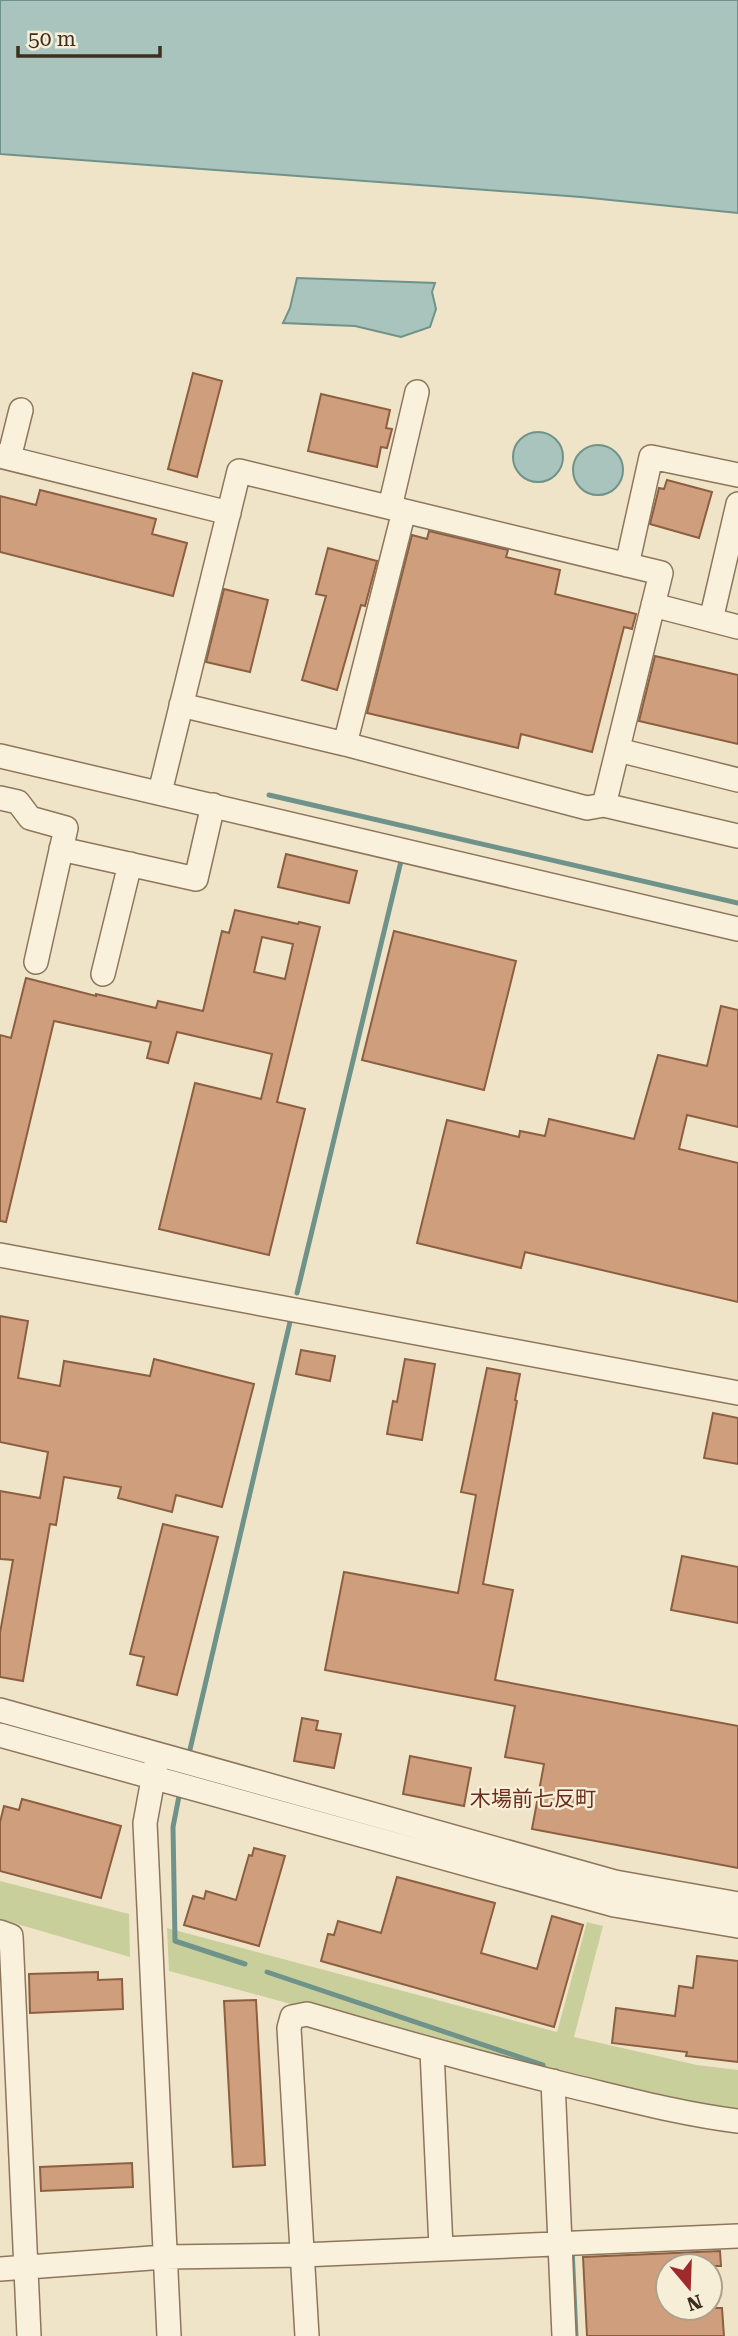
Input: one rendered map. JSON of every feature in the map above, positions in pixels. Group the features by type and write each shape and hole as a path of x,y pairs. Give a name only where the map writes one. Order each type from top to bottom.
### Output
{"street":[{"path":"345,744 397,509 417,392"},
{"path":"21,410 5,457 229,513"},
{"path":"627,565 651,457 738,475"},
{"path":"160,792 239,471 661,573 604,804"},
{"path":"711,620 738,504"},
{"path":"653,605 738,627"},
{"path":"181,705 345,744 587,808 604,804 738,836"},
{"path":"618,750 738,780"},
{"path":"0,756 738,929"},
{"path":"0,798 18,802 30,818 66,828 36,962"},
{"path":"61,849 196,880 213,804"},
{"path":"103,974 130,864"},
{"path":"0,1255 738,1393"},
{"path":"0,1710 155,1767 614,1905 738,1926"},
{"path":"0,1735 155,1767 615,1882 738,1904"},
{"path":"155,1767 145,1823 169,2336"},
{"path":"0,1932 11,1936 10,2131 25,2267 29,2336"},
{"path":"307,2336 289,2028 292,2017 307,2014 432,2051 688,2115 738,2121"},
{"path":"432,2051 441,2248"},
{"path":"553,2081 564,2336"},
{"path":"0,2269 165,2257 302,2255 738,2236"}],"green space":[{"path":"0,1881 129,1914 130,1957 0,1919"},
{"path":"587,1922 603,1926 574,2037 697,2065 738,2070 738,2112 549,2074 169,1971 167,1928 557,2032"}],"water":[{"path":"0,0 738,0 738,213 581,197 0,154"},
{"path":"297,278 435,283 432,292 436,309 430,327 401,337 355,326 283,323 290,308"},
{"path":"528,433 548,433 562,447 562,467 548,481 528,481 514,467 514,447"},
{"path":"588,446 608,446 622,460 622,480 608,494 588,494 574,480 574,460"}],"building":[{"path":"193,373 222,381 197,477 168,469"},
{"path":"321,394 390,410 386,428 392,429 387,448 381,447 377,467 308,451"},
{"path":"667,480 712,492 699,538 650,524 659,488 664,489"},
{"path":"40,490 156,519 152,534 187,543 173,596 0,552 0,496 36,505"},
{"path":"429,531 508,550 506,557 560,570 555,594 636,614 632,629 624,627 592,752 521,734 518,748 367,713 412,535 427,539"},
{"path":"328,548 377,561 365,606 361,605 337,690 302,680 326,596 316,594"},
{"path":"224,589 268,600 250,672 206,662"},
{"path":"655,656 738,675 738,744 639,721"},
{"path":"286,854 357,871 349,903 278,887"},
{"path":"235,910 320,927 277,1102 305,1109 269,1255 159,1229 195,1083 261,1099 272,1054 177,1032 168,1063 147,1058 151,1042 54,1021 6,1222 0,1221 0,1035 11,1038 26,978 156,1008 158,1001 203,1011 222,931 229,933","holes":["262,937 293,944 285,979 254,972"]},
{"path":"394,931 516,961 484,1090 362,1060"},
{"path":"721,1006 738,1010 738,1127 687,1115 679,1149 738,1163 738,1302 525,1252 521,1268 417,1243 447,1120 519,1137 520,1131 545,1136 549,1119 634,1139 658,1055 707,1066"},
{"path":"0,1316 28,1321 18,1378 60,1386 64,1361 150,1376 154,1359 254,1384 222,1507 176,1495 172,1512 118,1498 121,1487 64,1477 56,1525 50,1524 23,1681 0,1677 0,1633 13,1560 0,1559 0,1491 40,1498 48,1452 0,1442"},
{"path":"301,1350 335,1356 330,1381 296,1374"},
{"path":"405,1359 435,1364 422,1440 387,1434 393,1401 397,1402"},
{"path":"487,1368 520,1374 483,1584 513,1590 495,1680 738,1726 738,1868 532,1829 544,1764 505,1757 515,1706 325,1670 344,1572 458,1593 476,1495 461,1492"},
{"path":"713,1413 738,1418 738,1464 704,1458"},
{"path":"163,1524 218,1537 177,1695 137,1685 144,1657 130,1654"},
{"path":"682,1556 738,1567 738,1623 671,1610"},
{"path":"302,1718 318,1721 316,1730 341,1734 334,1768 294,1761"},
{"path":"410,1756 471,1768 464,1806 403,1794"},
{"path":"22,1799 121,1826 101,1898 0,1871 0,1822 4,1806 19,1810"},
{"path":"254,1848 285,1856 259,1946 184,1925 193,1896 204,1899 206,1891 236,1900 249,1855 252,1856"},
{"path":"397,1877 495,1903 481,1953 537,1969 552,1916 583,1925 554,2027 321,1961 328,1934 334,1935 338,1921 381,1933"},
{"path":"697,1956 738,1961 738,2062 686,2056 687,2052 612,2043 616,2008 675,2016 679,1986 693,1988"},
{"path":"98,1972 98,1980 122,1979 123,2009 30,2013 29,1974"},
{"path":"256,2000 265,2165 233,2167 224,2001"},
{"path":"132,2163 133,2187 41,2191 40,2167"},
{"path":"654,2254 654,2322 723,2322 724,2336 587,2336 583,2257"}],"waterway":[{"path":"269,795 738,903"},
{"path":"297,1293 402,857"},
{"path":"188,1758 290,1322"},
{"path":"180,1791 173,1827 175,1941 245,1964"},
{"path":"267,1972 543,2065"},
{"path":"572,2248 576,2336"}],"district":[{"name":"木場前七反町","path":"533,1799"}]}
